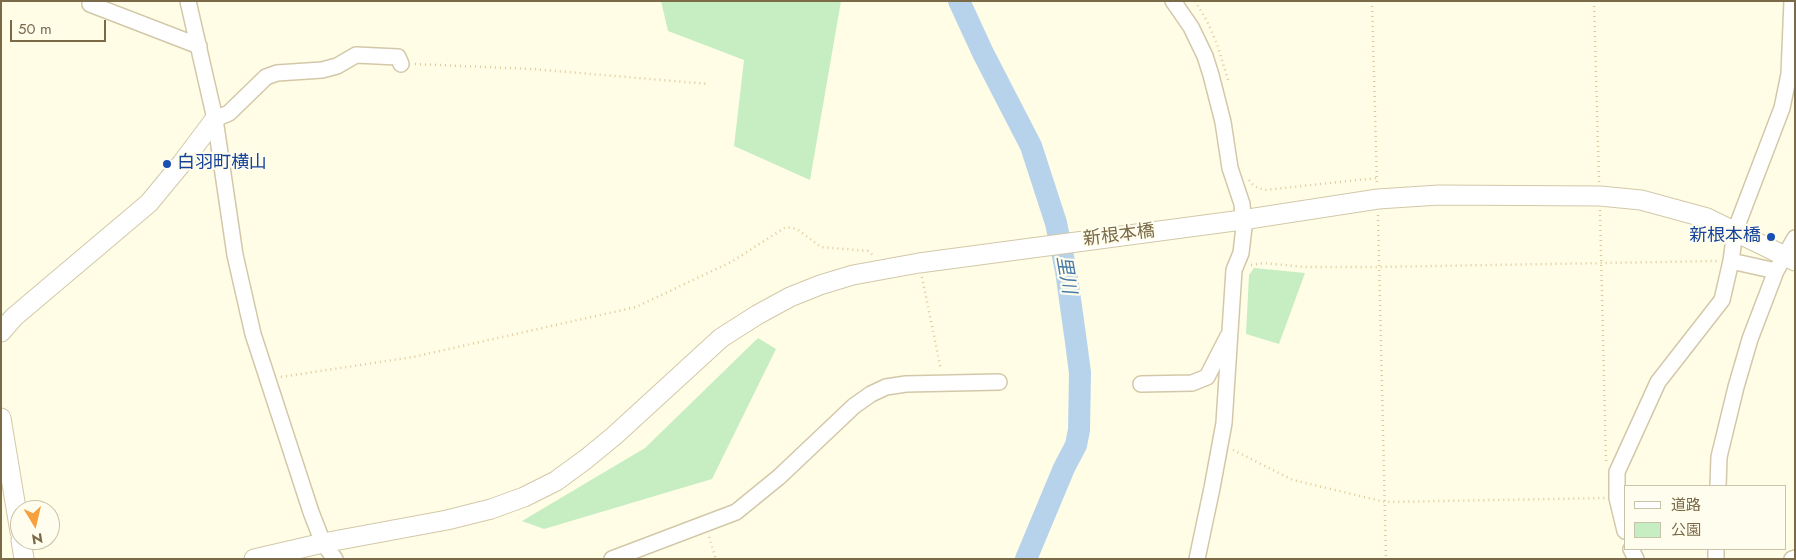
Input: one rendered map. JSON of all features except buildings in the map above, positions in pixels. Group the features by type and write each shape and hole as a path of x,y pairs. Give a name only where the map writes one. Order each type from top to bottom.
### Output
{"street":[{"path":"188,1 215,119 235,255 253,334 294,463 323,543 335,559"},
{"path":"1173,1 1191,27 1205,56 1223,122 1230,168 1242,204 1239,220 1243,235 1241,253 1234,270 1224,423 1197,559"},
{"path":"1624,527 1617,498 1617,472 1658,382 1722,300 1731,261 1735,231 1782,108 1789,74 1792,1"},
{"path":"90,4 199,46"},
{"path":"1,332 14,317 149,203 215,119 229,113 266,77 277,73 322,70 337,66 356,55 398,57 401,64"},
{"name":"新根本橋","path":"254,559 323,543 448,520 491,509 524,497 556,481 586,459 722,338 757,315 790,297 853,275 943,258 1239,220 1378,199 1438,195 1600,196 1641,200 1707,218 1735,231 1785,263"},
{"path":"1718,485 1720,457 1736,387 1750,339 1795,238"},
{"path":"1731,261 1785,263"},
{"path":"1141,384 1192,383 1207,377 1230,332"},
{"path":"612,559 736,512 779,477 854,406 871,394 886,387 906,384 999,382"},
{"path":"1,418 15,500"}],"path":[{"path":"1195,1 1218,44 1230,90"},
{"path":"1372,1 1386,559"},
{"path":"1594,1 1606,469"},
{"path":"401,64 532,69 709,84"},
{"path":"1246,176 1254,186 1264,190 1377,178"},
{"path":"268,380 413,356 636,306 731,262 786,227 797,229 821,247 868,251 876,259"},
{"path":"1248,267 1252,264 1264,263 1303,267 1379,267 1731,261"},
{"path":"919,263 944,384"},
{"path":"1232,450 1293,480 1384,502 1617,498"},
{"path":"705,524 716,559"}],"green space":[{"path":"661,1 841,1 810,180 734,146 744,60 668,31"},
{"path":"1254,268 1305,273 1279,344 1246,334 1249,275"},
{"path":"758,338 776,349 712,479 544,529 522,521 645,448"}],"waterway":[{"name":"里川","path":"959,1 983,53 1031,146 1056,223 1066,271 1080,373 1079,430 1076,445 1064,468 1026,559"}],"place":[{"name":"白羽町横山","path":"167,164"},
{"name":"新根本橋","path":"1771,237"}]}
